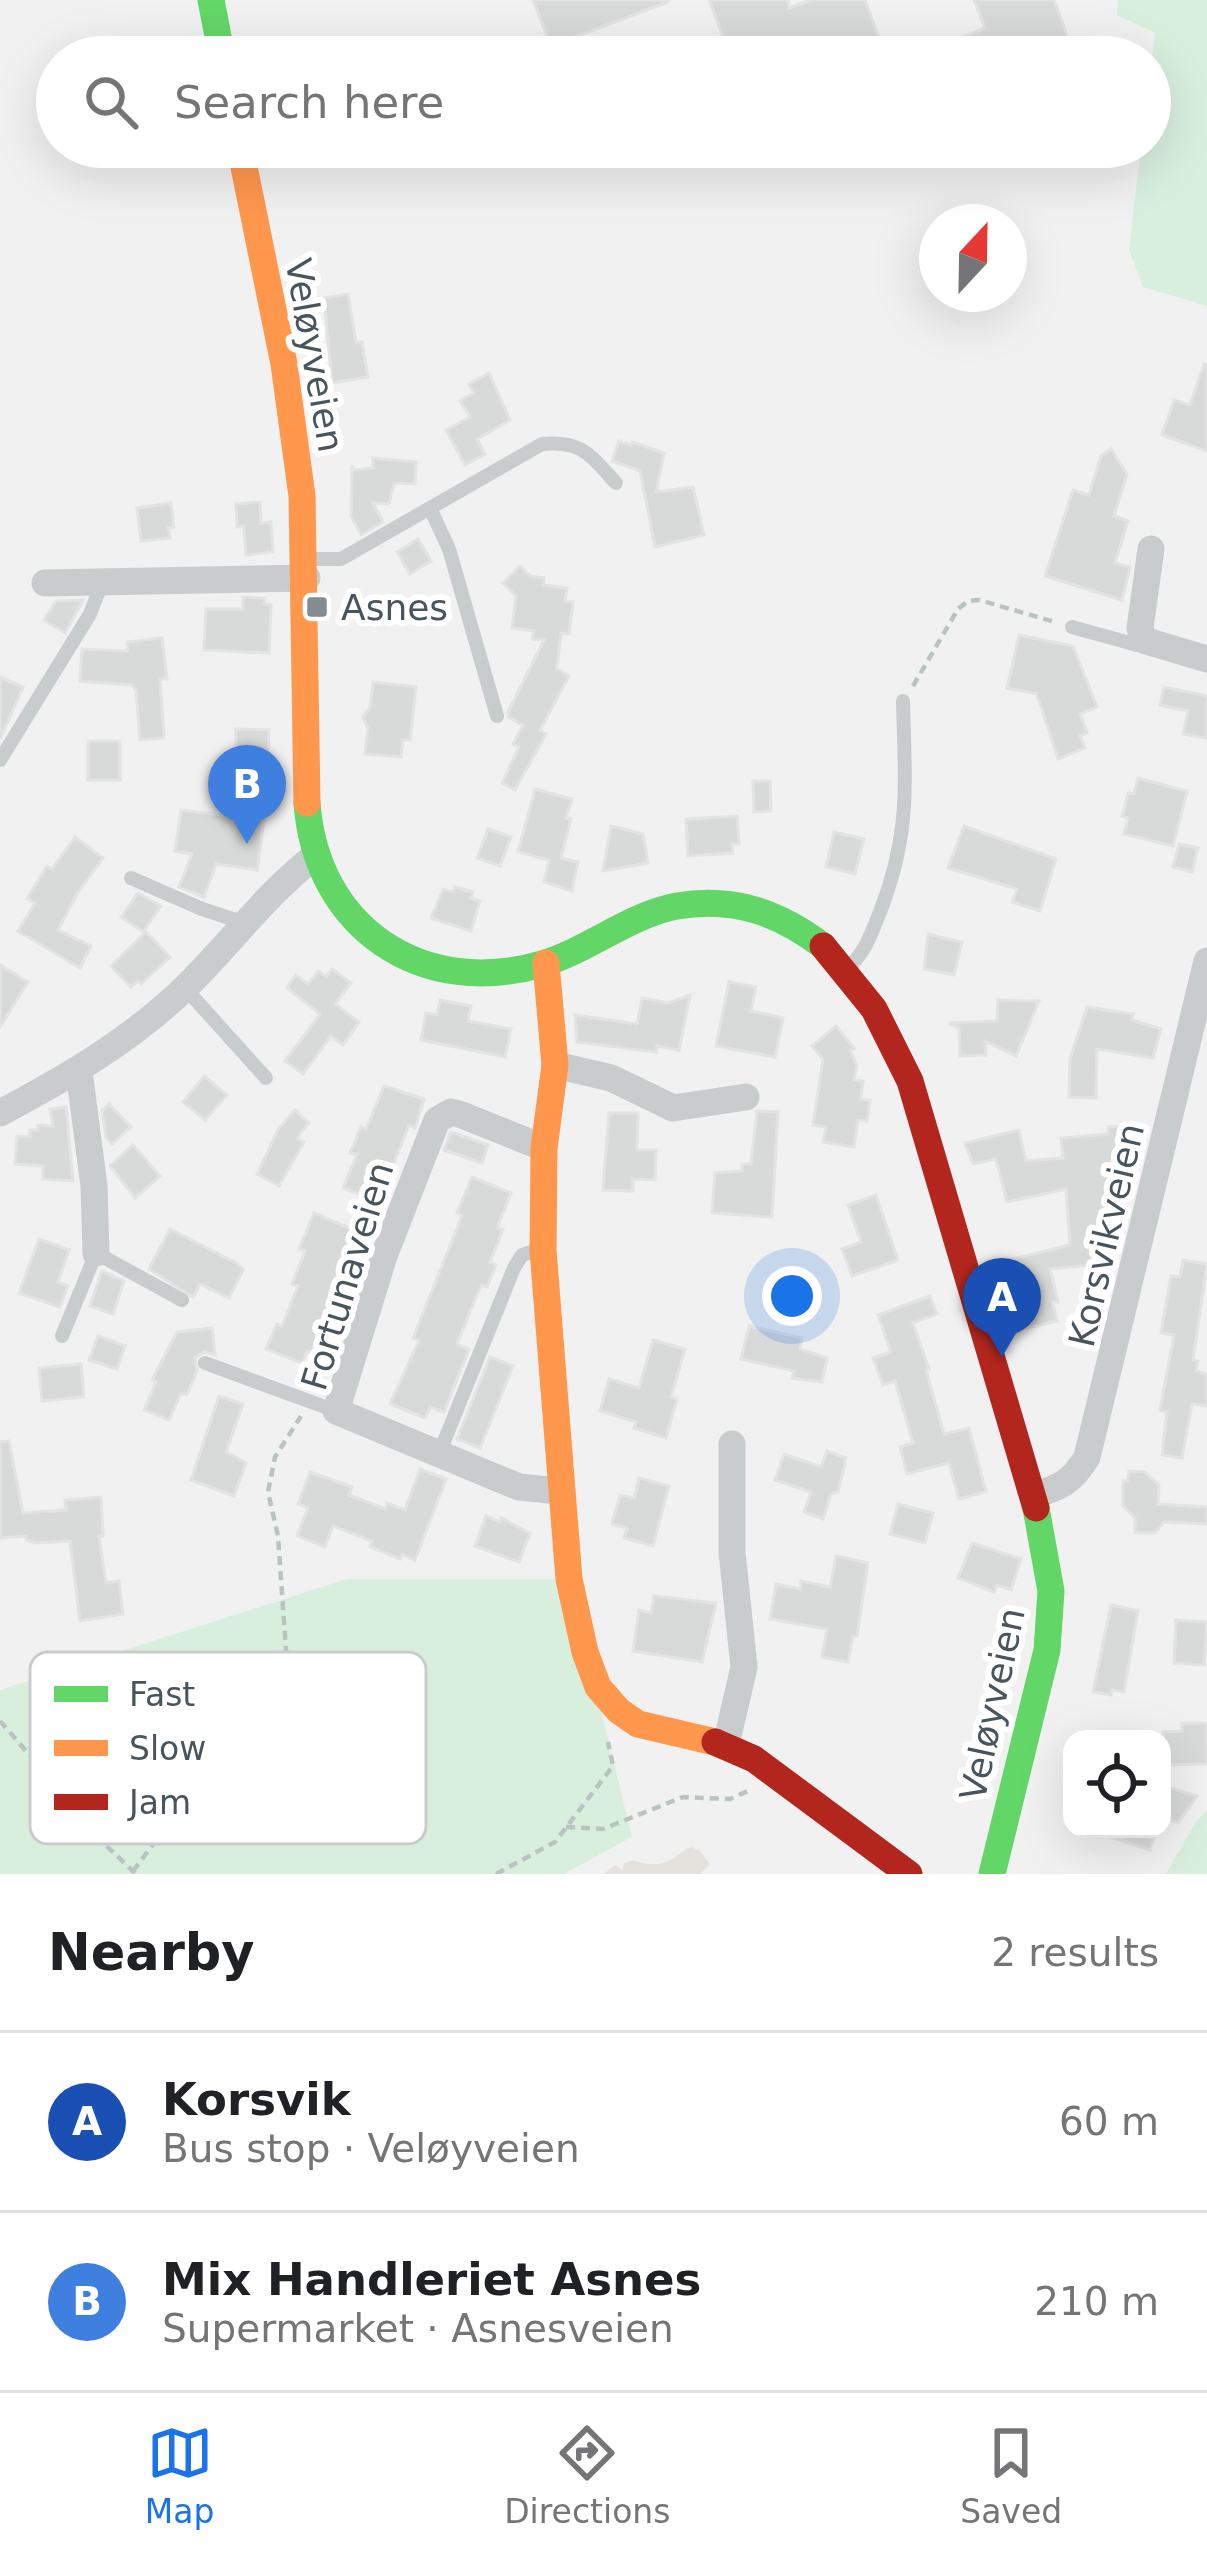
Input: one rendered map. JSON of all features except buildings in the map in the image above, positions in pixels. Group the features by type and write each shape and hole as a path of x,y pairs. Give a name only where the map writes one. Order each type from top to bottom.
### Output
{"main road":[{"path":"211,0 219,36"},
{"name":"Veløyveien","path":"244,168 296,443 306,568 309,828 315,856 344,910 368,935 395,953 435,970 469,976 546,963 674,907 707,902 736,905 796,926 848,968 892,1038 910,1081 1034,1495 1051,1591 1047,1650 992,1874"},
{"path":"546,963 555,1065 544,1148 543,1250 559,1491 570,1587 598,1688 638,1724 726,1745 754,1759 908,1874"}],"street":[{"path":"1151,549 1140,628 1143,640 1207,659"},
{"path":"45,583 102,584 306,568"},
{"path":"0,1113 79,1071 185,988 291,875 315,856"},
{"name":"Korsvikveien","path":"1034,1495 1059,1488 1076,1476 1087,1457 1207,961"},
{"path":"555,1065 610,1078 673,1108 746,1097"},
{"path":"79,1071 94,1186 96,1253"},
{"name":"Fortunaveien","path":"544,1148 451,1112 437,1120 324,1407 519,1487 559,1491"},
{"path":"726,1745 744,1667 732,1552 732,1444"}],"lane":[{"path":"306,568 341,560 542,445 568,442 587,452 616,482"},
{"path":"430,508 449,549 497,716"},
{"path":"0,760 90,614 102,584"},
{"path":"1072,627 1137,645 1143,640"},
{"path":"848,968 871,939 904,838 903,701"},
{"path":"131,878 245,923"},
{"path":"185,988 266,1078"},
{"path":"439,1454 514,1268 528,1251 543,1250"},
{"path":"62,1336 96,1253 182,1300"},
{"path":"205,1363 324,1407"}],"path":[{"path":"903,701 958,609 968,601 980,600 1072,627"},
{"path":"285,1652 278,1536 268,1492 275,1457 324,1407"},
{"path":"496,1874 555,1842 613,1766 598,1688"},
{"path":"0,1721 30,1756"},
{"path":"566,1827 603,1829 683,1797 730,1799 782,1780"},
{"path":"104,1844 134,1873 155,1844"}],"green space":[{"path":"1118,0 1207,0 1207,306 1143,287 1129,250 1139,168 1171,168 1171,36 1155,36 1117,15"},
{"path":"347,1579 569,1579 632,1837 564,1874 0,1874 0,1690 30,1680 30,1844 426,1844 426,1652 119,1652"},
{"path":"1207,1810 1207,1874 1166,1874 1195,1823"}],"sand":[{"path":"691,1847 710,1864 700,1874 604,1874 615,1865 622,1870 629,1861 665,1862"}],"traffic: fast":[{"path":"211,0 218,36"},
{"path":"307,803 315,847 331,886 354,918 383,944 417,961 456,971 498,972 542,964 642,917 698,903 755,910 790,924 823,946"},
{"path":"992,1874 1047,1650 1051,1591 1036,1508"}],"traffic: slow":[{"path":"244,168 284,364 302,496 307,803"},
{"path":"546,963 555,1065 544,1148 543,1250 569,1579 598,1687 619,1711 638,1724 715,1742"}],"traffic: jam":[{"path":"823,946 874,1009 910,1081 1036,1508"},
{"path":"715,1742 754,1759 909,1874"}],"place":[{"name":"Asnes","path":"317,607"},
{"name":"Mix Handleriet Asnes","path":"247,844"},
{"name":"Korsvik","path":"1002,1357"}]}
